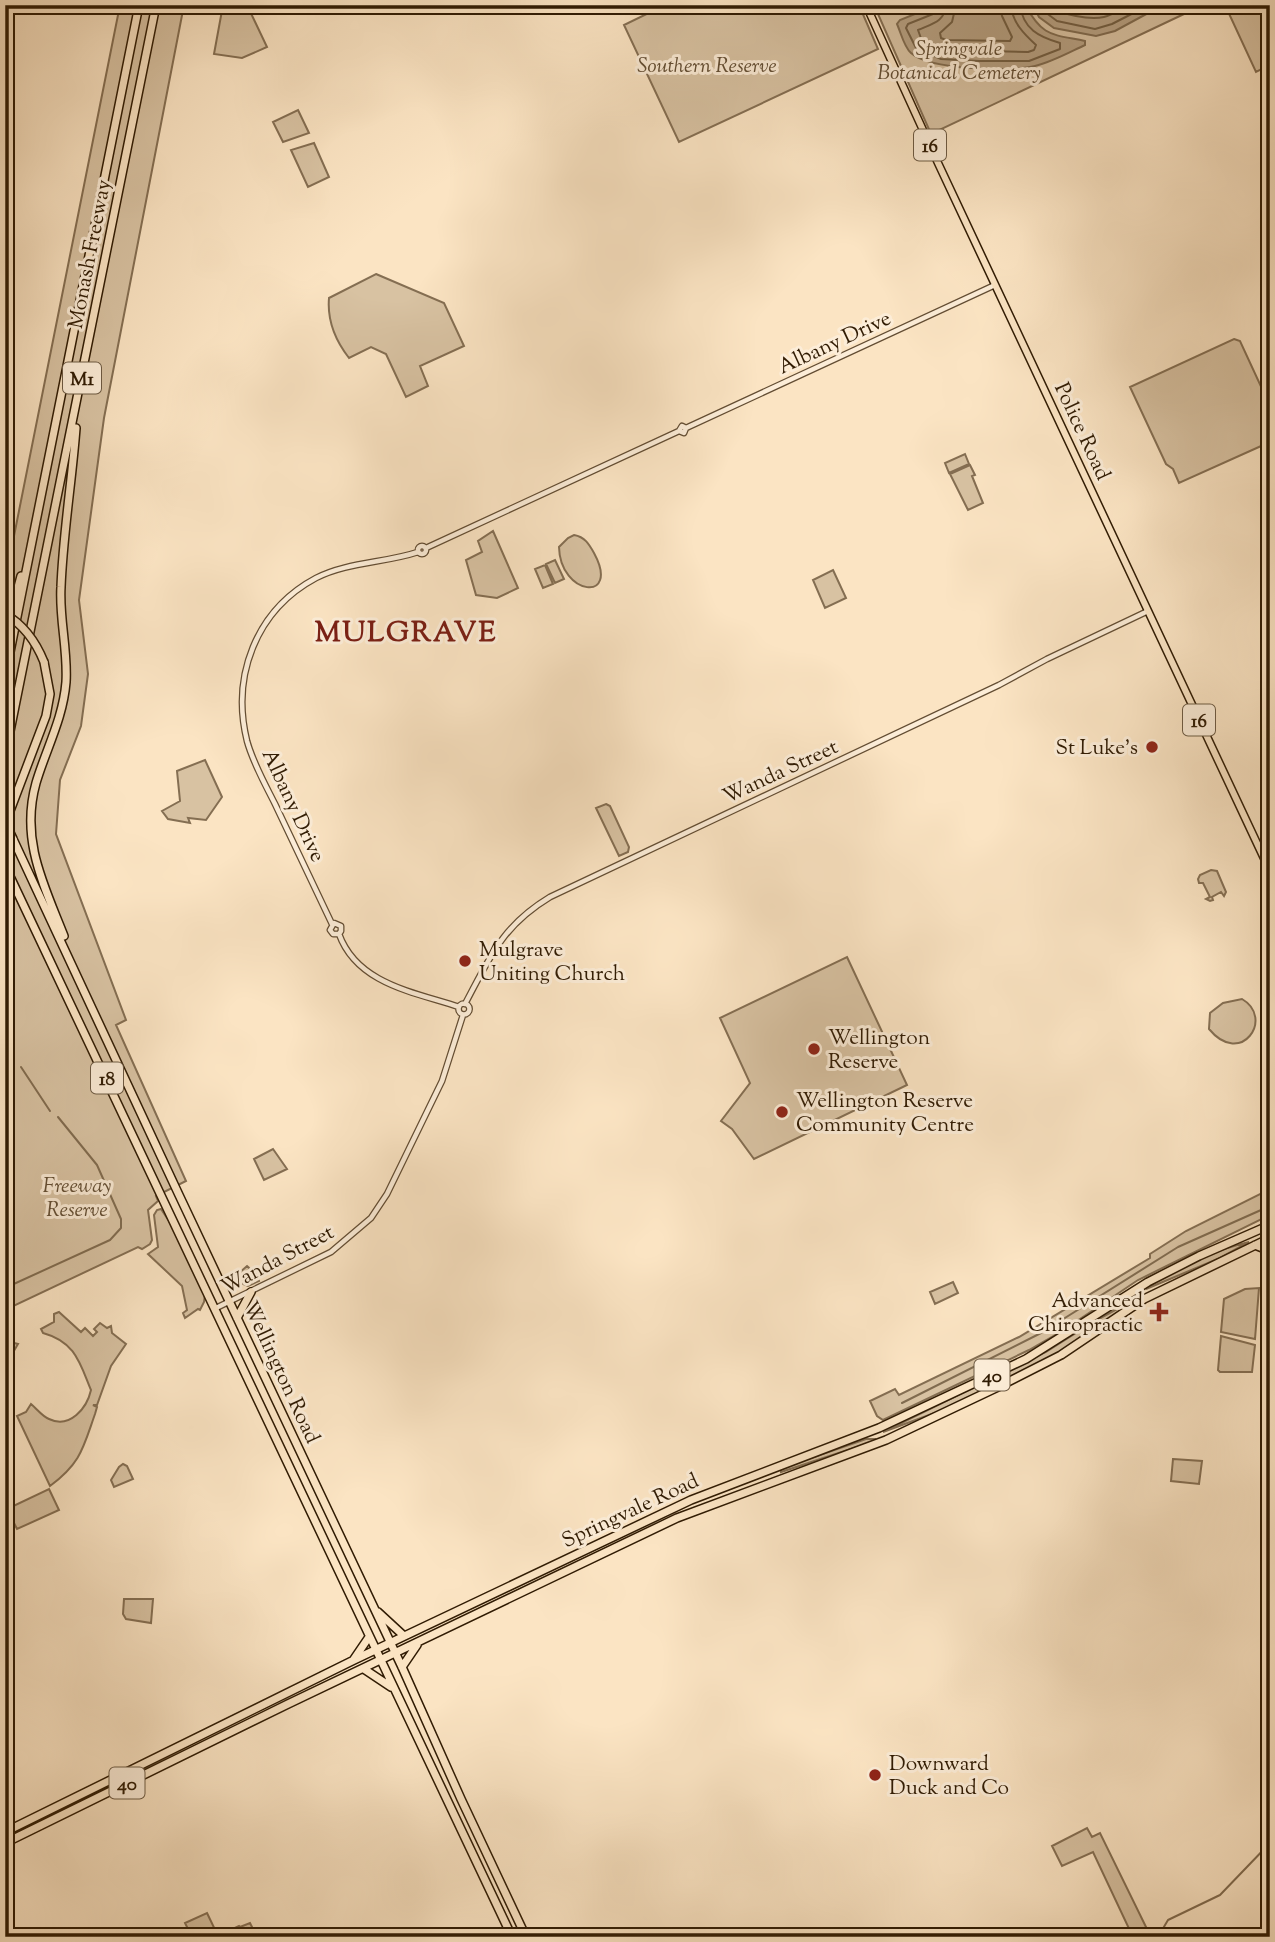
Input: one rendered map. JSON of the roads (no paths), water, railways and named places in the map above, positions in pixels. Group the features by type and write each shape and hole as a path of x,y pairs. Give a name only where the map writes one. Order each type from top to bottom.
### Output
{"highway":[{"name":"Monash Freeway","path":"5,677 139,5"},
{"name":"Monash Freeway","path":"5,756 156,5"},
{"path":"79,393 61,588 66,679 64,702 37,782 30,823 40,874 80,982"},
{"path":"5,636 36,522"},
{"path":"5,614 19,623 33,640 44,662 50,694 46,716 5,823"},
{"name":"Wellington Road","path":"5,823 526,1937"},
{"name":"Wellington Road","path":"5,866 512,1937"},
{"path":"160,1189 173,1183"},
{"name":"Springvale Road","path":"5,1832 354,1660 674,1508 767,1469 875,1430 1026,1359 1148,1282 1270,1225"},
{"name":"Springvale Road","path":"5,1843 677,1518 891,1438 1028,1373 1073,1347 1144,1299 1270,1238"},
{"path":"1255,1245 1270,1251"},
{"path":"237,1318 251,1292"},
{"path":"767,1469 773,1482"},
{"path":"373,1606 404,1636"},
{"path":"354,1660 369,1637"},
{"path":"402,1667 420,1642"},
{"path":"364,1669 394,1690"},
{"path":"47,1812 55,1830"}],"main road":[{"name":"Police Road","path":"866,5 1270,871"}],"street":[{"name":"Albany Drive","path":"459,1007 382,982 370,975 350,956 339,934 331,932 332,924 252,756 243,716 243,677 248,658 261,629 277,607 294,591 332,571 418,552 424,554 426,548 679,431 682,426 687,428 995,285"},
{"name":"Wanda Street","path":"465,1004 499,942 526,914 550,897 993,688 1043,660 1148,611"},
{"path":"465,1004 470,1007 470,1011 463,1015 459,1007 465,1004"},
{"name":"Wanda Street","path":"216,1308 331,1252 371,1218 387,1194 442,1081 463,1015"}],"water":[{"path":"937,5 1025,5 1043,29 1056,35 1085,41 1085,45 1048,62 1024,68 971,68 935,63 911,53 897,24 900,20"},
{"path":"1033,5 1163,5 1115,31 1096,36 1054,28 1039,17"}],"waterway":[{"path":"5,1042 13,1054"},
{"path":"21,1067 50,1111"},
{"path":"5,1288 110,1240 121,1228 121,1219 97,1165 58,1117"},
{"path":"902,1403 1041,1333 1178,1247 1270,1206"},
{"path":"1158,1937 1168,1920 1220,1895 1270,1843"}],"place":[{"name":"St Luke's","path":"1152,747"},
{"name":"Mulgrave Uniting Church","path":"465,961"},
{"name":"Wellington Reserve","path":"814,1049"},
{"name":"Wellington Reserve Community Centre","path":"782,1112"},
{"name":"Advanced Chiropractic","path":"1159,1312"},
{"name":"Downward Duck and Co","path":"875,1775"}],"district":[{"name":"MULGRAVE","path":"406,631"}],"park label":[{"name":"Springvale Botanical Cemetery","path":"959,60"},
{"name":"Southern Reserve","path":"707,65"},
{"name":"Freeway Reserve","path":"77,1197"}]}
